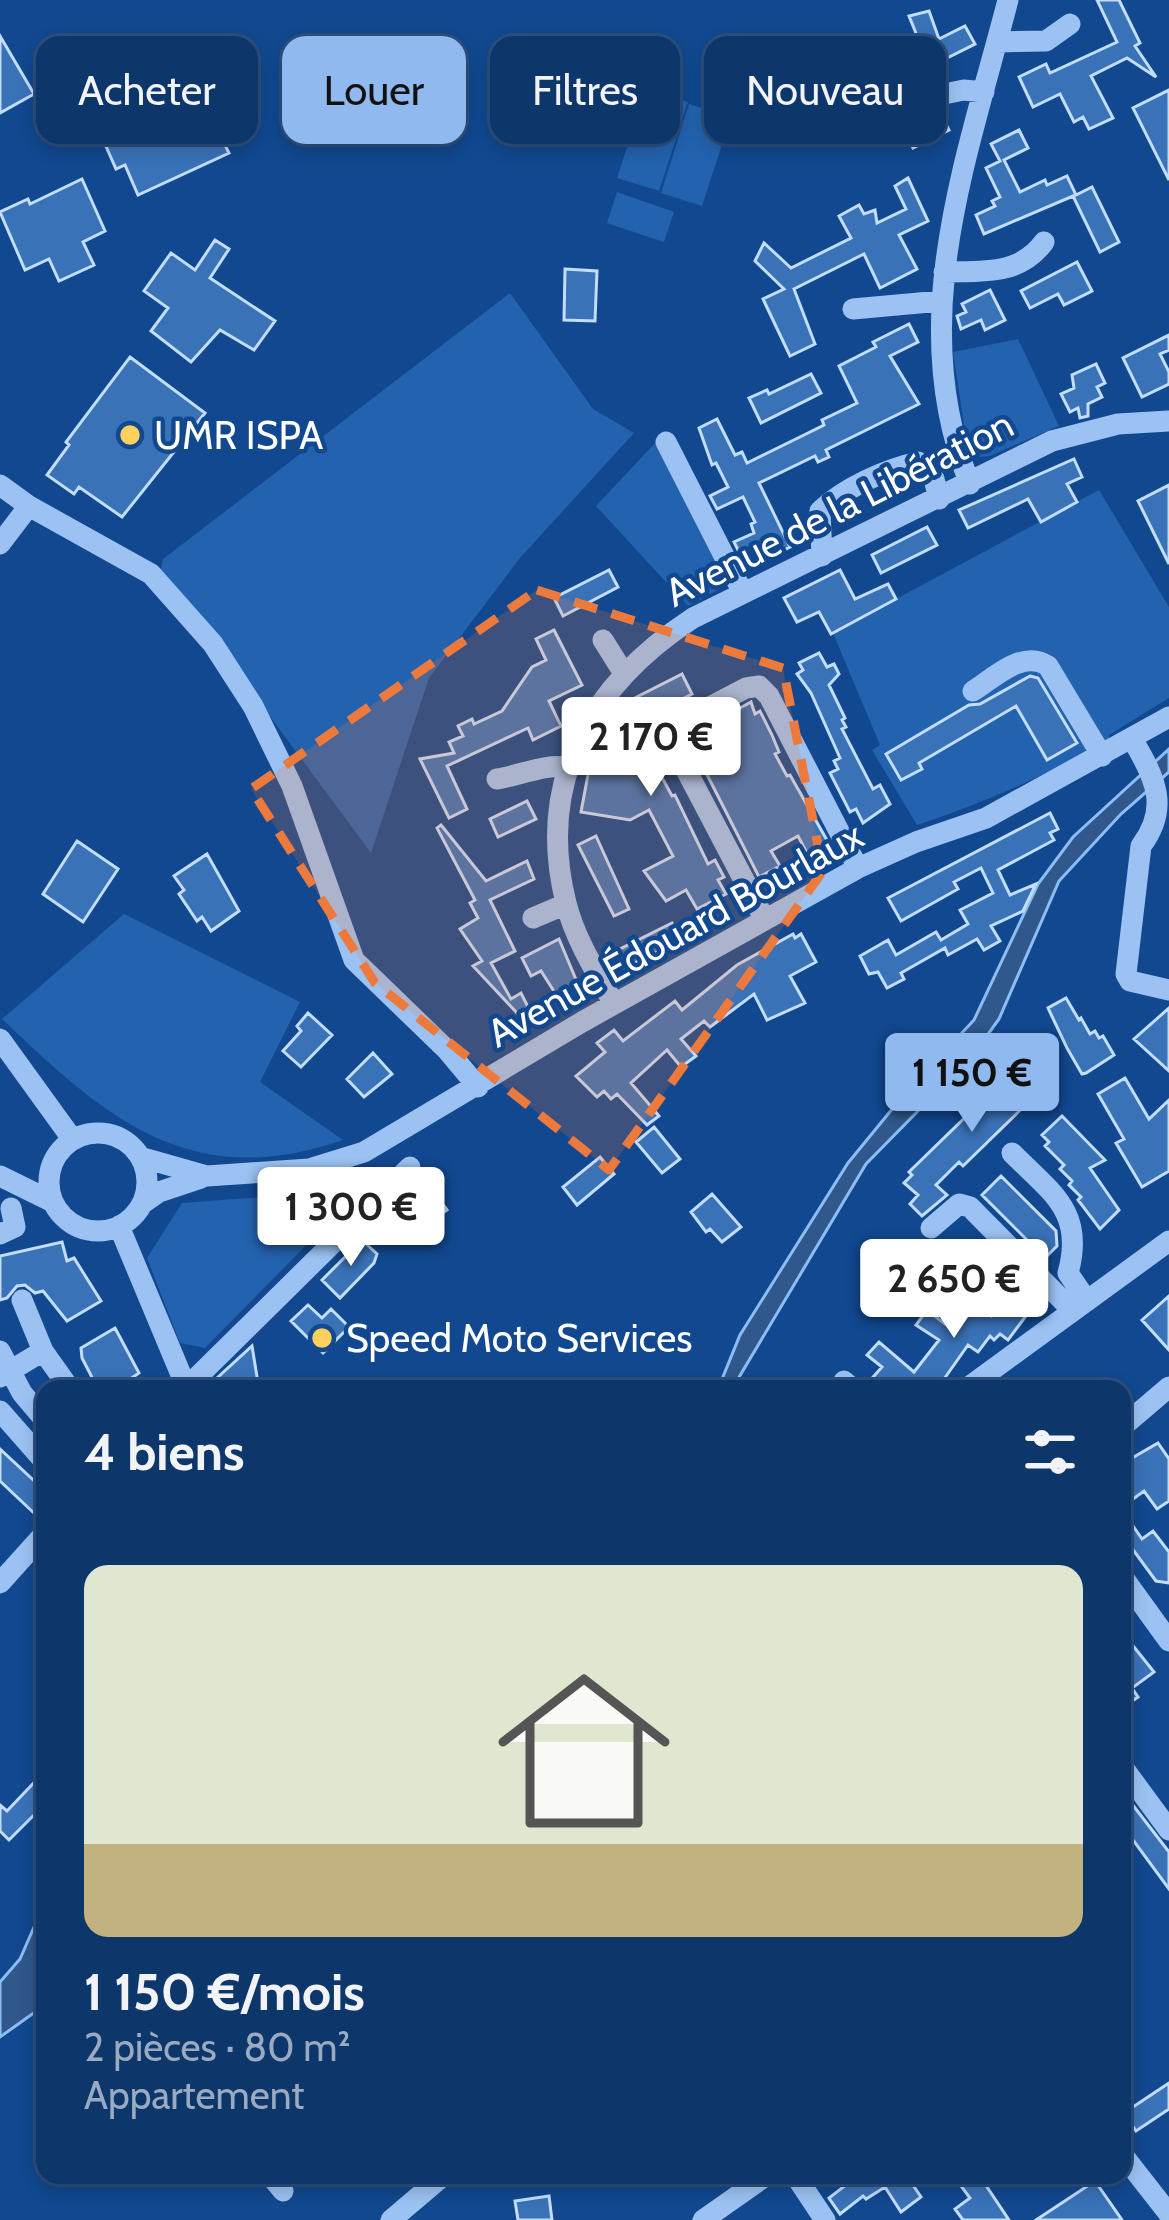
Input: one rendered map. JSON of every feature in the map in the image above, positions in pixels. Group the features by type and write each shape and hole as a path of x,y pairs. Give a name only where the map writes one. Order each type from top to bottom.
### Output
{"street":[{"path":"970,484 944,406 941,301 1008,0"},
{"path":"997,42 1046,41 1070,24"},
{"path":"946,94 984,92"},
{"path":"944,272 1004,270 1032,258 1044,242"},
{"path":"853,309 941,301"},
{"name":"Avenue de la Libération","path":"614,1004 566,904 558,839 568,768 598,704 623,672 652,645 743,593 1052,441 1118,424 1169,421"},
{"path":"666,442 743,593"},
{"path":"822,556 820,511 831,500 918,462 934,479 939,499"},
{"path":"0,485 151,574 213,644 253,706 292,786 353,960 447,1050 478,1087"},
{"path":"0,544 29,506"},
{"path":"603,640 623,672"},
{"path":"973,691 1026,658 1038,659 1048,666 1102,756"},
{"path":"765,920 673,745 672,733 679,723 746,688 759,686 769,696 858,868"},
{"name":"Avenue Édouard Bourlaux","path":"142,1204 171,1186 207,1176 274,1174 331,1164 386,1142 614,1004 858,868 986,818 1169,717"},
{"path":"1132,739 1168,799 1169,812 1165,835 1142,846 1126,974 1130,981 1169,990"},
{"path":"496,779 556,764 568,768"},
{"path":"533,918 566,904"},
{"path":"0,1039 73,1140"},
{"path":"0,1175 40,1192 80,1228 93,1231 119,1226 142,1204 147,1188 140,1157 116,1136 101,1133 73,1140 53,1162 49,1175 53,1202"},
{"path":"1012,1153 1068,1213 1073,1241 1068,1274 1080,1306"},
{"name":"Avenue Édouard Bourlaux","path":"140,1157 207,1176"},
{"path":"0,1175 53,1162"},
{"path":"194,1380 410,1167"},
{"path":"931,1228 949,1209 959,1204 970,1207 1080,1306"},
{"path":"0,1234 15,1227 11,1208"},
{"path":"119,1226 183,1380"},
{"path":"978,1380 1169,1241"},
{"path":"22,1300 43,1352 63,1380"},
{"path":"36,1409 3,1366 43,1352"},
{"path":"1131,1419 1169,1387"},
{"path":"0,1411 36,1452"},
{"path":"0,1583 36,1543"},
{"path":"1131,1585 1161,1614 1169,1641"},
{"path":"1131,1778 1169,1830"},
{"path":"1131,2165 1169,2214"},
{"path":"391,2220 433,2184"},
{"path":"703,2220 754,2184"},
{"path":"801,2184 825,2220"}],"highlighted area":[{"path":"537,590 783,668 823,871 609,1170 375,983 251,789"}],"shaded area":[{"path":"680,100 688,102 680,127"},
{"path":"689,104 704,109 704,144 722,144 702,206 661,193"},
{"path":"628,144 674,144 659,191 617,178"},
{"path":"617,192 674,212 664,242 607,223"},
{"path":"510,293 593,409 634,433 520,558 429,678 371,853 161,569 163,559"},
{"path":"1018,339 1059,426 979,457 967,445 953,352"},
{"path":"656,442 731,583 688,606 596,506"},
{"path":"1099,490 1169,607 1169,698 1109,735 1109,740 1062,765 917,825 872,750 880,745 833,633"},
{"path":"1169,749 1169,772 1121,814 1059,881 999,1019 973,1055 866,1164 737,1380 722,1380 740,1335 848,1163 974,1020 1038,884 1073,837"},
{"path":"124,914 300,1002 260,1082 343,1140 288,1154 239,1157 195,1151 115,1115 2,1019"},
{"path":"315,1193 337,1214 205,1348 180,1343 147,1258 182,1203"},
{"path":"36,1923 36,2011 0,2037 0,1982 20,1959"}],"building":[{"path":"1097,0 1119,0 1140,43 1135,46 1156,77 1127,58 1091,76 1113,118 1089,129 1083,117 1074,122 1060,94 1033,107 1019,77 1046,64 1050,73 1117,42"},
{"path":"929,11 938,36 917,36 909,16"},
{"path":"965,26 975,44 947,58 945,36"},
{"path":"0,36 34,94 0,113"},
{"path":"1169,90 1169,180 1133,108"},
{"path":"1019,130 1028,148 1004,160 1020,192 1067,176 1076,195 1092,187 1119,242 1100,252 1073,196 984,234 976,215 995,206 992,201 1000,197 986,168 1000,161 991,144"},
{"path":"105,144 224,144 229,153 138,195 125,165 116,169"},
{"path":"908,178 928,221 899,235 917,269 880,288 864,254 794,289 815,344 790,356 763,299 784,289 755,261 764,243 791,268 851,238 839,216 859,205 864,214 875,210 877,223 906,209 895,186"},
{"path":"82,179 105,231 83,242 94,265 59,281 49,259 25,270 0,212 28,199 30,204"},
{"path":"215,240 229,249 210,278 275,321 254,350 220,330 191,362 151,331 168,308 144,291 171,253 195,270"},
{"path":"1077,262 1092,291 1064,305 1058,294 1030,308 1021,291"},
{"path":"565,269 597,271 595,321 564,320"},
{"path":"990,290 1005,320 985,330 981,320 961,329 957,316 966,312 962,304"},
{"path":"909,324 918,342 890,356 919,404 826,450 829,457 818,462 815,456 759,483 790,547 772,556 765,542 740,554 734,542 754,533 751,524 755,522 743,497 717,509 710,496 728,487 716,463 712,465 699,428 717,419 735,455 742,452 747,463 804,435 857,403 839,366"},
{"path":"1169,335 1169,350 1160,354 1169,384 1142,397 1123,358"},
{"name":"UMR ISPA","path":"130,357 205,413 122,517 79,487 74,494 47,475"},
{"path":"1096,364 1105,383 1097,387 1102,397 1088,404 1088,416 1080,418 1078,408 1070,412 1061,394 1074,388 1072,375"},
{"path":"811,374 821,393 761,423 749,398"},
{"path":"1074,459 1082,477 1067,484 1077,502 1041,522 1028,499 968,528 959,510"},
{"path":"1169,485 1169,564 1138,501"},
{"path":"927,527 937,545 881,573 872,555"},
{"path":"609,570 618,587 563,616 554,598"},
{"path":"840,570 855,599 888,584 896,599 831,634 819,612 797,622 784,598"},
{"path":"554,630 582,685 549,701 561,726 533,740 528,728 447,766 467,809 449,818 420,759 454,753 449,742 463,736 458,726 502,711 532,667 546,660 536,639"},
{"path":"819,653 827,667 834,664 839,674 829,685 845,718 842,729 873,789 880,785 890,804 863,823 856,809 850,812 830,773 838,769 834,761 840,758 811,693 797,674 803,670 799,663"},
{"path":"682,674 692,694 654,713 657,721 632,733 648,761 656,757 663,770 659,772 708,864 715,860 724,877 718,880 726,894 697,909 686,890 666,901 644,871 673,856 649,810 630,820 581,812 592,753 625,735 613,715 629,707 627,702"},
{"path":"1030,676 1038,678 1077,743 1047,760 1016,706 919,763 922,769 901,780 886,754"},
{"path":"751,702 772,735 779,752 775,754 787,776 828,842 807,853 798,836 771,851 780,866 759,877 694,749 698,746 695,740 736,718 733,712"},
{"path":"527,801 536,819 498,837 490,819"},
{"path":"1050,813 1058,829 1050,833 1054,840 998,870 1010,895 1036,884 1023,911 991,926 1000,941 984,950 977,939 948,955 945,948 901,973 904,979 887,988 878,972 869,974 860,956 888,940 896,955 936,932 941,940 968,924 960,910 993,893 981,868 954,882 958,889 901,921 888,898"},
{"path":"441,825 486,881 527,861 534,879 490,900 515,951 491,963 511,999 521,993 528,1007 517,1013 473,966 482,961 460,929 478,918 470,903 475,900 437,828"},
{"path":"596,836 629,909 614,916 578,845"},
{"path":"77,841 118,869 83,922 43,894"},
{"path":"207,854 239,911 211,931 202,917 197,921 179,894 184,890 174,876"},
{"path":"672,923 680,941 624,968 616,951"},
{"path":"793,934 795,938 801,934 816,962 790,976 805,1003 767,1020 754,994 710,1027 704,1021 681,1039 696,1056 681,1067 667,1050 631,1083 659,1116 647,1125 617,1094 611,1099 604,1091 597,1097 576,1076 605,1052 597,1043 614,1030 623,1041 675,1001 682,1010 737,965"},
{"path":"559,939 585,1001 566,1010 541,971 531,976 522,958"},
{"path":"1066,998 1090,1034 1095,1031 1099,1038 1103,1036 1114,1055 1082,1074 1048,1008"},
{"path":"1169,1008 1169,1071 1134,1039"},
{"path":"308,1013 332,1035 301,1067 283,1051 301,1031 297,1026"},
{"path":"373,1053 392,1074 364,1097 347,1079"},
{"path":"1024,1060 1047,1084 963,1166 959,1162 936,1185 947,1195 922,1216 910,1204 918,1195 904,1183 912,1175 909,1172"},
{"path":"1125,1078 1149,1119 1169,1100 1169,1171 1142,1187 1116,1143 1124,1139 1098,1094"},
{"path":"1062,1116 1105,1160 1090,1168 1119,1210 1100,1229 1060,1169 1064,1165 1045,1146 1049,1142 1042,1135"},
{"path":"654,1127 680,1159 662,1173 636,1142"},
{"path":"600,1157 614,1174 577,1205 563,1187"},
{"path":"1001,1176 1056,1231 1057,1246 1045,1258 982,1195"},
{"path":"431,1188 447,1210 425,1226 409,1205"},
{"path":"712,1194 741,1227 722,1242 710,1229 706,1232 691,1212"},
{"path":"362,1240 377,1254 374,1263 340,1298 322,1280"},
{"path":"62,1242 67,1261 74,1258 101,1301 67,1321 43,1291 35,1293 25,1285 0,1300 0,1256"},
{"path":"1018,1277 1045,1304 1036,1313 1031,1309 1008,1340 1000,1334 994,1340 990,1336 978,1352 968,1345 943,1380 871,1380 882,1367 867,1355 879,1342 914,1372 939,1340 916,1325 927,1310 949,1327 974,1305 991,1316 1011,1291 1007,1287"},
{"path":"1169,1296 1169,1350 1142,1320"},
{"path":"308,1305 322,1318 331,1309 349,1327 323,1353 291,1321"},
{"path":"115,1328 139,1373 133,1377 136,1380 93,1380 81,1348"},
{"path":"252,1346 258,1380 217,1378"},
{"path":"1158,1443 1169,1459 1169,1501 1157,1509 1144,1491 1131,1500 1132,1458"},
{"path":"0,1449 36,1483 36,1515 0,1481"},
{"path":"1131,1523 1142,1539 1153,1531 1169,1552 1169,1583 1156,1581 1131,1547"},
{"path":"1131,1643 1154,1672 1132,1688 1138,1697 1131,1702"},
{"path":"36,1780 36,1813 9,1840 0,1831 0,1805 7,1811"},
{"path":"1131,1803 1169,1852 1169,1889 1131,1837"},
{"path":"1169,2083 1169,2109 1136,2131 1131,2108"},
{"path":"912,2184 921,2197 901,2212 885,2187 866,2199 863,2196 840,2214 829,2198 846,2185"},
{"path":"960,2184 985,2184 1009,2220 963,2220 955,2209 970,2198"},
{"path":"1097,2184 1122,2220 1036,2220"},
{"path":"549,2196 552,2220 518,2220 515,2201"}],"place":[{"name":"UMR ISPA","path":"130,435"},
{"name":"Speed Moto Services","path":"322,1338"}]}
